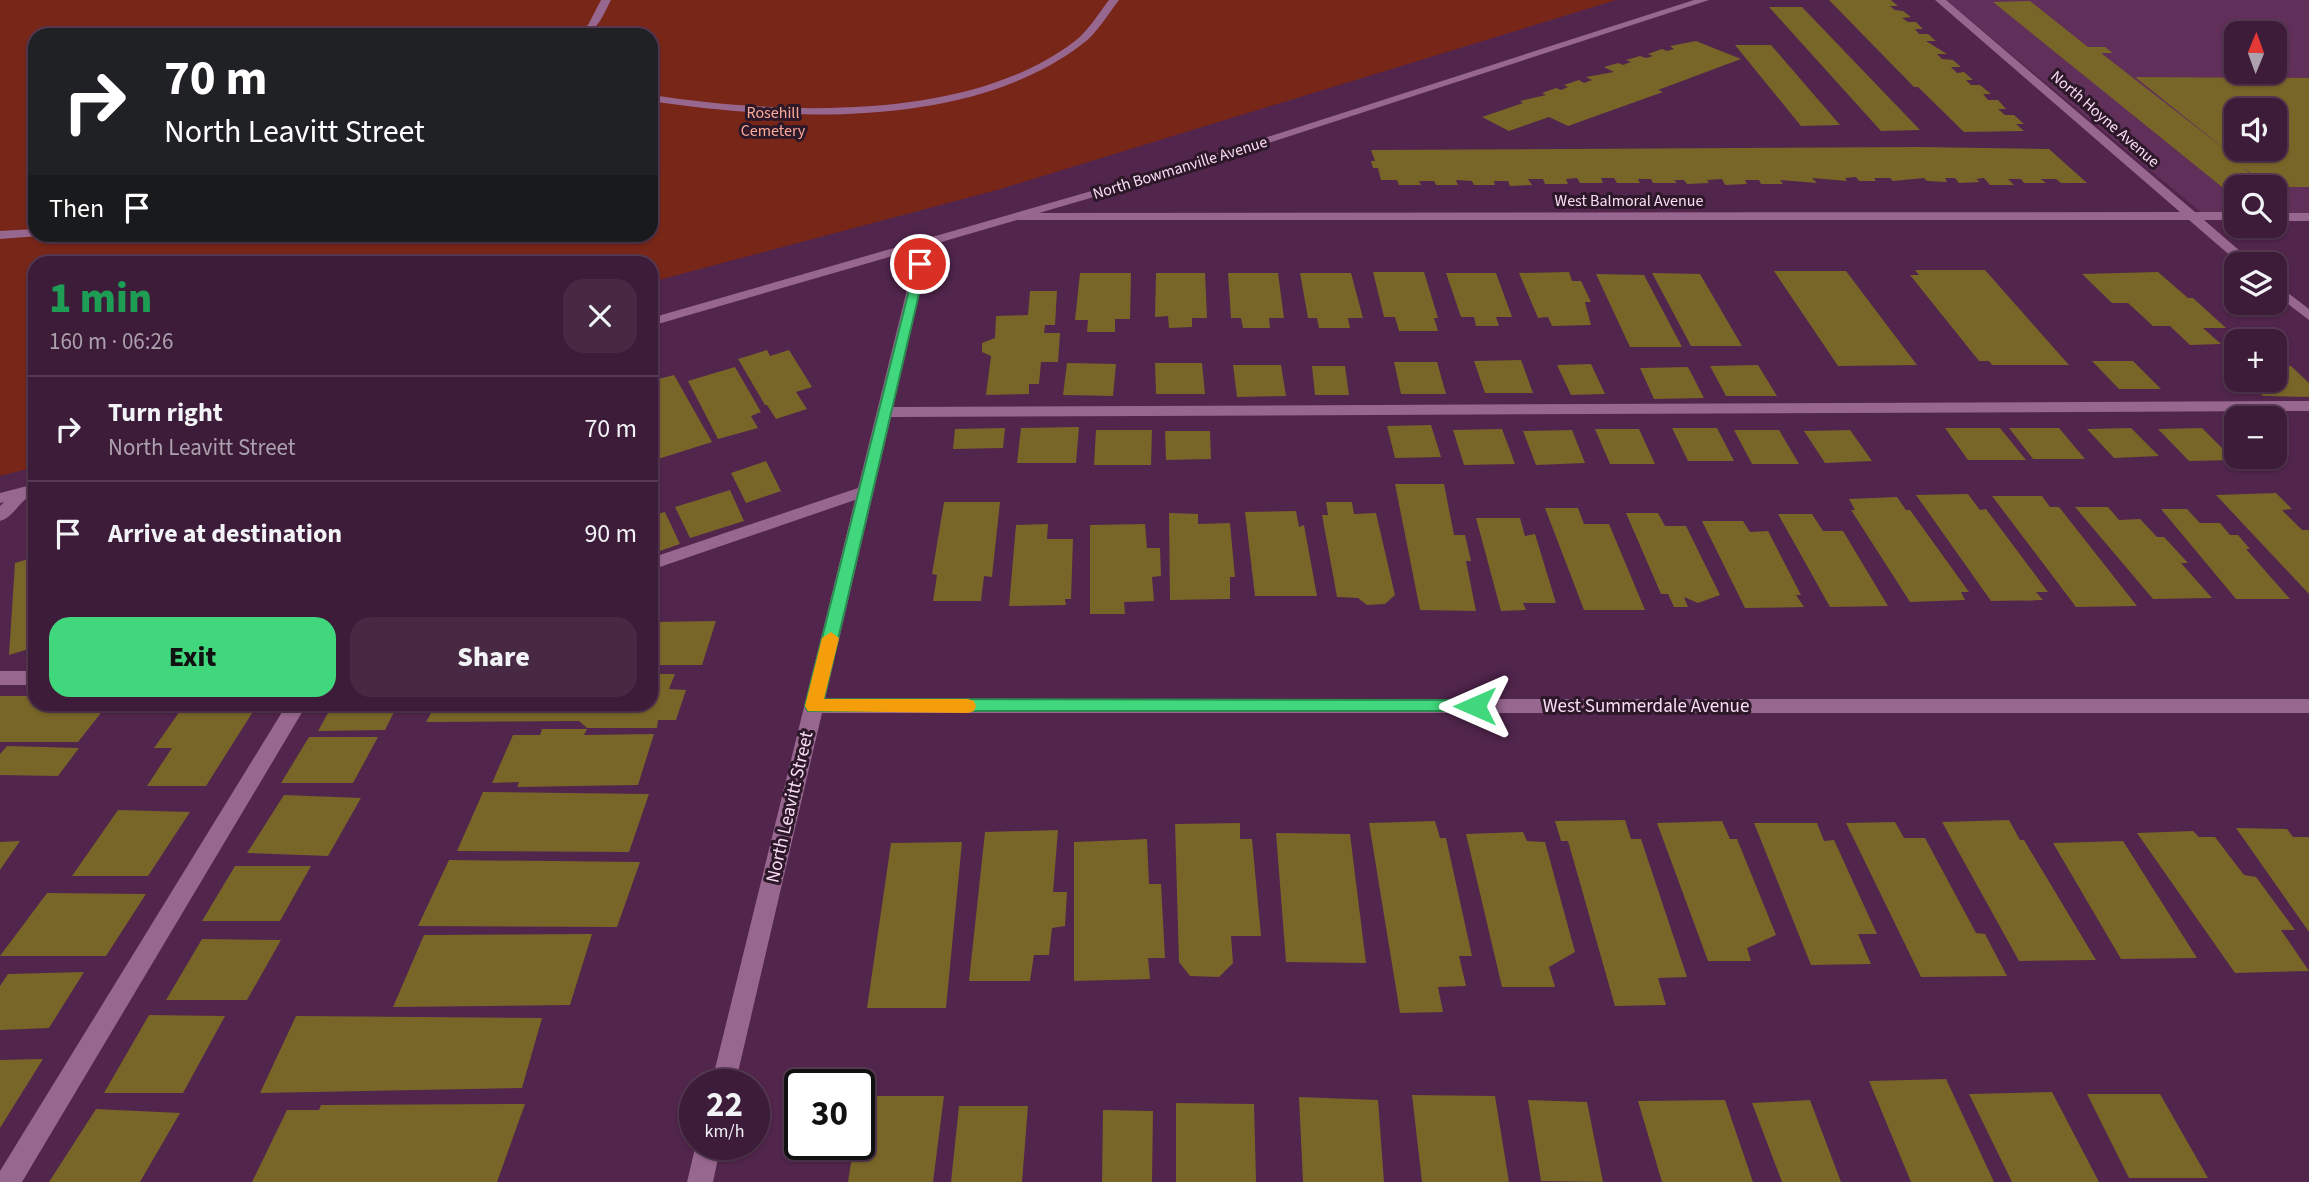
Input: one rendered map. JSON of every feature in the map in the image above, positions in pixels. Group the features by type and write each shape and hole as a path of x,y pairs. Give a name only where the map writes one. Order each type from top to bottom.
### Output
{"street":[{"path":"593,28 607,0"},
{"path":"658,99 734,108 824,111 908,106 942,99 1030,73 1084,38 1105,18 1114,0"},
{"name":"North Bowmanville Avenue","path":"658,320 1021,217 1172,171 1704,0"},
{"name":"North Hoyne Avenue","path":"1940,0 2234,252"},
{"name":"West Balmoral Avenue","path":"1021,217 2224,216"},
{"path":"2287,216 2309,216"},
{"path":"0,235 28,233"},
{"name":"North Leavitt Street","path":"727,1069 925,244"},
{"path":"2287,298 2309,317"},
{"path":"885,412 2309,406"},
{"path":"0,498 28,490"},
{"path":"0,516 28,491"},
{"path":"658,562 866,491"},
{"path":"0,678 28,678"},
{"name":"West Summerdale Avenue","path":"814,706 2309,706"},
{"path":"8,1182 292,711"},
{"path":"700,1182 705,1160"}],"shaded area":[{"path":"1946,0 2309,0 2309,217 2287,217 2287,175 2224,175 2224,217 2208,218"}],"green space":[{"name":"Rosehill Cemetery","path":"0,0 1616,0 997,190 658,280 658,256 28,256 28,469 0,476"}],"building":[{"path":"1829,0 1891,0 1898,6 1890,6 1911,17 1902,18 1908,22 1916,22 1923,29 1915,29 1919,34 1928,34 1936,41 1926,41 1947,54 1937,54 1942,59 1953,60 1961,67 1951,67 1957,73 1964,72 1973,80 1966,80 1971,85 1980,85 1991,94 1983,94 1988,100 1998,100 2006,109 1998,109 2005,115 2014,115 2024,124 2016,124 2024,131 1964,132 1918,87 1914,87"},
{"path":"2030,1 2088,47 2105,47 2113,53 2101,53 2224,149 2224,161 2287,161 2287,98 2224,98 2224,148 2135,77 2224,78 2224,84 2287,84 2287,78 2309,78 2309,187 2287,187 2287,175 2254,175 2241,166 2253,175 2224,175 2222,187 1993,2"},
{"path":"1769,7 1802,7 1920,130 1881,131"},
{"path":"1696,41 1741,59 1658,90 1663,92 1568,126 1549,117 1509,131 1482,117 1523,103 1520,101 1546,95 1542,93 1556,88 1561,90 1568,87 1564,85 1579,80 1584,83 1592,80 1586,77 1614,72 1604,67 1618,63 1623,65 1631,62 1626,60 1640,56 1646,58 1653,56 1648,54 1662,49 1674,49 1670,46"},
{"path":"1735,45 1771,45 1840,125 1801,126"},
{"path":"1919,147 2049,149 2087,183 2061,183 2056,179 2041,179 2046,183 2024,183 2021,179 2008,179 2014,185 1990,185 1984,178 1976,179 1980,182 1959,183 1955,178 1945,178 1947,182 1927,181 1924,178 1893,181 1890,178 1874,178 1876,181 1859,181 1856,177 1845,178 1847,181 1812,178 1817,183 1780,180 1783,184 1761,184 1759,180 1745,180 1747,184 1725,185 1722,179 1707,180 1709,183 1687,184 1684,180 1674,180 1677,183 1653,183 1651,179 1638,179 1640,183 1617,183 1614,178 1601,178 1603,183 1580,183 1577,178 1566,179 1568,184 1545,184 1543,179 1528,179 1532,185 1510,186 1508,181 1494,181 1495,185 1474,185 1472,181 1456,180 1458,185 1436,185 1434,181 1419,181 1421,185 1399,185 1397,180 1381,180 1378,168 1373,168 1371,161 1375,161 1371,150"},
{"path":"1915,270 1985,270 2069,365 1992,365 1989,361 1979,361 1910,275 1919,275"},
{"path":"1774,271 1846,271 1917,365 1838,366"},
{"path":"1373,272 1424,272 1438,318 1434,318 1438,331 1399,331 1395,317 1384,317"},
{"path":"1569,272 1572,281 1581,281 1591,302 1585,302 1591,325 1552,326 1548,317 1538,318 1519,273"},
{"path":"2158,272 2188,298 2193,298 2226,328 2203,328 2221,344 2190,345 2170,326 2153,326 2128,303 2112,303 2082,274"},
{"path":"1080,273 1131,273 1130,319 1115,319 1115,332 1087,332 1088,320 1075,320"},
{"path":"1156,273 1205,273 1207,318 1192,318 1192,327 1169,328 1168,316 1155,317"},
{"path":"1228,273 1278,273 1284,318 1269,318 1270,328 1243,328 1241,318 1231,318"},
{"path":"1300,273 1351,273 1363,318 1348,318 1350,328 1319,328 1317,318 1308,318"},
{"path":"1446,273 1496,273 1512,317 1496,317 1499,326 1476,326 1474,317 1461,317"},
{"path":"1652,273 1700,274 1742,346 1691,346"},
{"path":"1596,274 1644,275 1682,347 1630,347"},
{"path":"1030,291 1057,291 1055,325 1045,325 1044,333 1060,333 1058,362 1041,362 1039,384 1029,384 1029,394 986,395 991,356 982,352 982,343 995,338 996,316 1028,315"},
{"path":"767,350 770,356 789,350 812,387 796,392 807,409 776,419 765,405 738,359"},
{"path":"1521,360 1533,393 1485,393 1474,361"},
{"path":"2092,361 2133,361 2161,389 2119,389"},
{"path":"1394,362 1437,362 1446,394 1401,394"},
{"path":"1067,363 1116,364 1113,396 1063,395"},
{"path":"1155,363 1202,363 1205,394 1156,394"},
{"path":"1591,364 1605,394 1571,395 1557,365"},
{"path":"1233,365 1281,365 1286,396 1237,397"},
{"path":"1758,365 1777,396 1726,396 1710,366"},
{"path":"1312,366 1345,366 1349,395 1315,395"},
{"path":"2287,366 2291,366 2309,383 2309,397 2263,396 2259,392 2287,392"},
{"path":"735,367 761,412 751,416 758,428 718,439 688,381"},
{"path":"1688,367 1704,398 1654,399 1640,368"},
{"path":"674,375 712,442 658,459 658,379"},
{"path":"1431,425 1441,457 1395,458 1387,426"},
{"path":"1079,427 1076,463 1017,463 1021,428"},
{"path":"1005,428 1003,448 953,449 955,429"},
{"path":"1672,428 1717,428 1734,461 1688,461"},
{"path":"1945,428 2000,428 2026,460 1968,460"},
{"path":"2009,428 2059,428 2085,459 2033,459"},
{"path":"2131,428 2159,456 2114,458 2087,429"},
{"path":"2202,428 2224,450 2224,460 2189,461 2158,429"},
{"path":"1502,429 1515,464 1464,465 1453,430"},
{"path":"1595,429 1639,429 1655,464 1610,464"},
{"path":"1096,430 1152,430 1151,465 1094,465"},
{"path":"1572,430 1585,463 1536,465 1523,431"},
{"path":"1734,430 1779,430 1799,464 1752,464"},
{"path":"1850,430 1872,461 1825,463 1804,431"},
{"path":"1165,431 1210,431 1211,459 1166,460"},
{"path":"766,461 781,491 746,503 731,473"},
{"path":"1395,484 1444,484 1454,535 1465,535 1471,561 1466,561 1476,611 1420,610"},
{"path":"730,490 744,521 690,538 675,507"},
{"path":"2276,493 2292,509 2282,510 2302,530 2309,530 2309,594 2216,495"},
{"path":"1968,494 1980,510 1986,509 2048,592 2036,592 2043,600 1991,601 1916,495"},
{"path":"1992,496 2042,496 2050,507 2059,507 2137,606 2076,607"},
{"path":"1897,497 1906,510 1910,510 1969,592 1961,592 1965,600 1910,602 1851,510 1855,510 1849,499"},
{"path":"944,502 1000,502 992,577 984,576 981,601 933,601 937,575 932,574"},
{"path":"1326,502 1352,502 1354,514 1376,513 1395,595 1385,604 1367,605 1358,598 1337,597 1322,515 1328,515"},
{"path":"2075,507 2108,507 2119,520 2140,519 2157,537 2164,537 2188,563 2181,563 2212,598 2153,599"},
{"path":"1545,508 1578,508 1584,524 1609,524 1645,610 1584,610"},
{"path":"2161,509 2187,509 2200,523 2220,523 2230,535 2238,535 2250,549 2246,549 2290,599 2236,599"},
{"path":"1296,511 1299,527 1304,525 1317,596 1255,596 1245,512"},
{"path":"665,512 680,544 658,552 658,514"},
{"path":"1169,513 1198,514 1198,524 1230,523 1235,577 1230,577 1230,599 1170,600"},
{"path":"1626,513 1658,513 1665,526 1686,526 1720,595 1698,603 1684,597 1688,607 1674,607 1668,594 1661,594"},
{"path":"1778,514 1812,514 1823,531 1843,531 1888,606 1830,607"},
{"path":"1476,518 1520,518 1525,536 1535,534 1556,603 1523,603 1526,610 1501,611"},
{"path":"1702,521 1743,521 1750,532 1768,531 1801,595 1796,595 1804,607 1745,608"},
{"path":"1048,524 1047,539 1073,539 1071,599 1065,599 1066,605 1009,606 1016,525"},
{"path":"1145,524 1147,548 1160,548 1161,576 1152,577 1154,601 1124,602 1125,614 1090,614 1090,525"},
{"path":"28,559 28,649 9,655 15,563"},
{"path":"716,621 702,665 658,665 658,622"},
{"path":"658,674 675,674 669,689 686,690 676,720 658,720 657,728 587,728 579,721 426,722 432,711 658,711"},
{"path":"0,696 28,696 28,711 102,711 78,742 0,742"},
{"path":"180,711 253,711 206,786 147,786 172,748 154,748"},
{"path":"329,711 394,711 385,730 318,731"},
{"path":"542,729 587,729 584,735 654,734 638,785 517,787 519,782 492,783 513,735 540,735"},
{"path":"309,737 378,737 353,783 281,783"},
{"path":"7,746 79,748 58,776 0,775 0,754"},
{"path":"483,792 649,794 629,852 457,851"},
{"path":"284,795 361,798 328,856 247,853"},
{"path":"118,810 190,812 148,876 72,876"},
{"path":"1625,820 1631,839 1641,839 1687,977 1658,978 1666,1005 1615,1006 1568,841 1561,841 1555,821"},
{"path":"2009,820 2020,840 2024,840 2096,960 2019,961 1942,822"},
{"path":"1435,821 1440,838 1446,838 1472,956 1459,956 1466,986 1438,987 1443,1012 1400,1013 1369,823"},
{"path":"1722,821 1730,839 1737,839 1776,935 1747,948 1751,961 1708,961 1657,823"},
{"path":"1895,822 1904,838 1925,838 1976,933 1985,934 2007,976 1921,977 1846,823"},
{"path":"1240,823 1240,839 1252,839 1261,936 1231,936 1233,963 1219,977 1190,976 1179,962 1175,824"},
{"path":"1754,823 1817,823 1824,841 1834,840 1877,934 1858,934 1871,964 1811,965"},
{"path":"2236,828 2287,829 2293,837 2309,837 2309,932"},
{"path":"1058,830 1053,892 1067,892 1065,926 1052,928 1049,955 1034,955 1030,981 969,981 985,832"},
{"path":"2193,831 2199,837 2215,837 2244,875 2256,877 2295,930 2281,930 2309,971 2235,973 2137,833"},
{"path":"1523,832 1527,841 1545,842 1575,952 1549,967 1555,987 1502,987 1466,834"},
{"path":"1276,833 1350,834 1366,963 1286,962"},
{"path":"1147,839 1149,884 1161,884 1165,958 1148,958 1150,979 1074,981 1074,842"},
{"path":"20,841 0,870 0,842"},
{"path":"2123,841 2197,958 2121,959 2053,843"},
{"path":"962,842 946,1008 867,1008 891,843"},
{"path":"449,860 640,862 617,927 418,926"},
{"path":"235,866 311,866 280,921 202,921"},
{"path":"47,893 146,894 106,956 0,956"},
{"path":"592,934 570,1005 393,1007 424,935"},
{"path":"202,939 281,940 247,1000 166,1000"},
{"path":"84,972 49,1028 0,1030 0,986 8,974"},
{"path":"149,1015 225,1016 183,1093 104,1093"},
{"path":"296,1016 542,1018 522,1088 260,1093"},
{"path":"43,1059 0,1128 0,1060"},
{"path":"1946,1079 1994,1182 1911,1182 1869,1081"},
{"path":"2052,1092 2099,1182 2012,1182 1969,1094"},
{"path":"2087,1094 2160,1094 2208,1178 2129,1178"},
{"path":"1412,1095 1495,1096 1509,1182 1422,1182"},
{"path":"875,1096 944,1096 933,1182 848,1182 851,1160 875,1160"},
{"path":"1299,1097 1378,1100 1384,1182 1303,1182"},
{"path":"1528,1100 1587,1102 1603,1182 1541,1181"},
{"path":"1725,1100 1753,1182 1662,1182 1638,1101"},
{"path":"1810,1100 1841,1182 1782,1182 1752,1103"},
{"path":"1176,1103 1254,1104 1256,1182 1176,1182"},
{"path":"525,1104 497,1182 252,1182 287,1110 319,1110 321,1105"},
{"path":"959,1106 1028,1106 1022,1182 951,1182"},
{"path":"96,1109 180,1113 140,1182 49,1182"},
{"path":"1103,1110 1153,1111 1152,1182 1102,1182"}],"slow traffic":[{"path":"831,638 814,706 968,706"}],"route":[{"path":"920,264 814,706 1475,706"}]}
